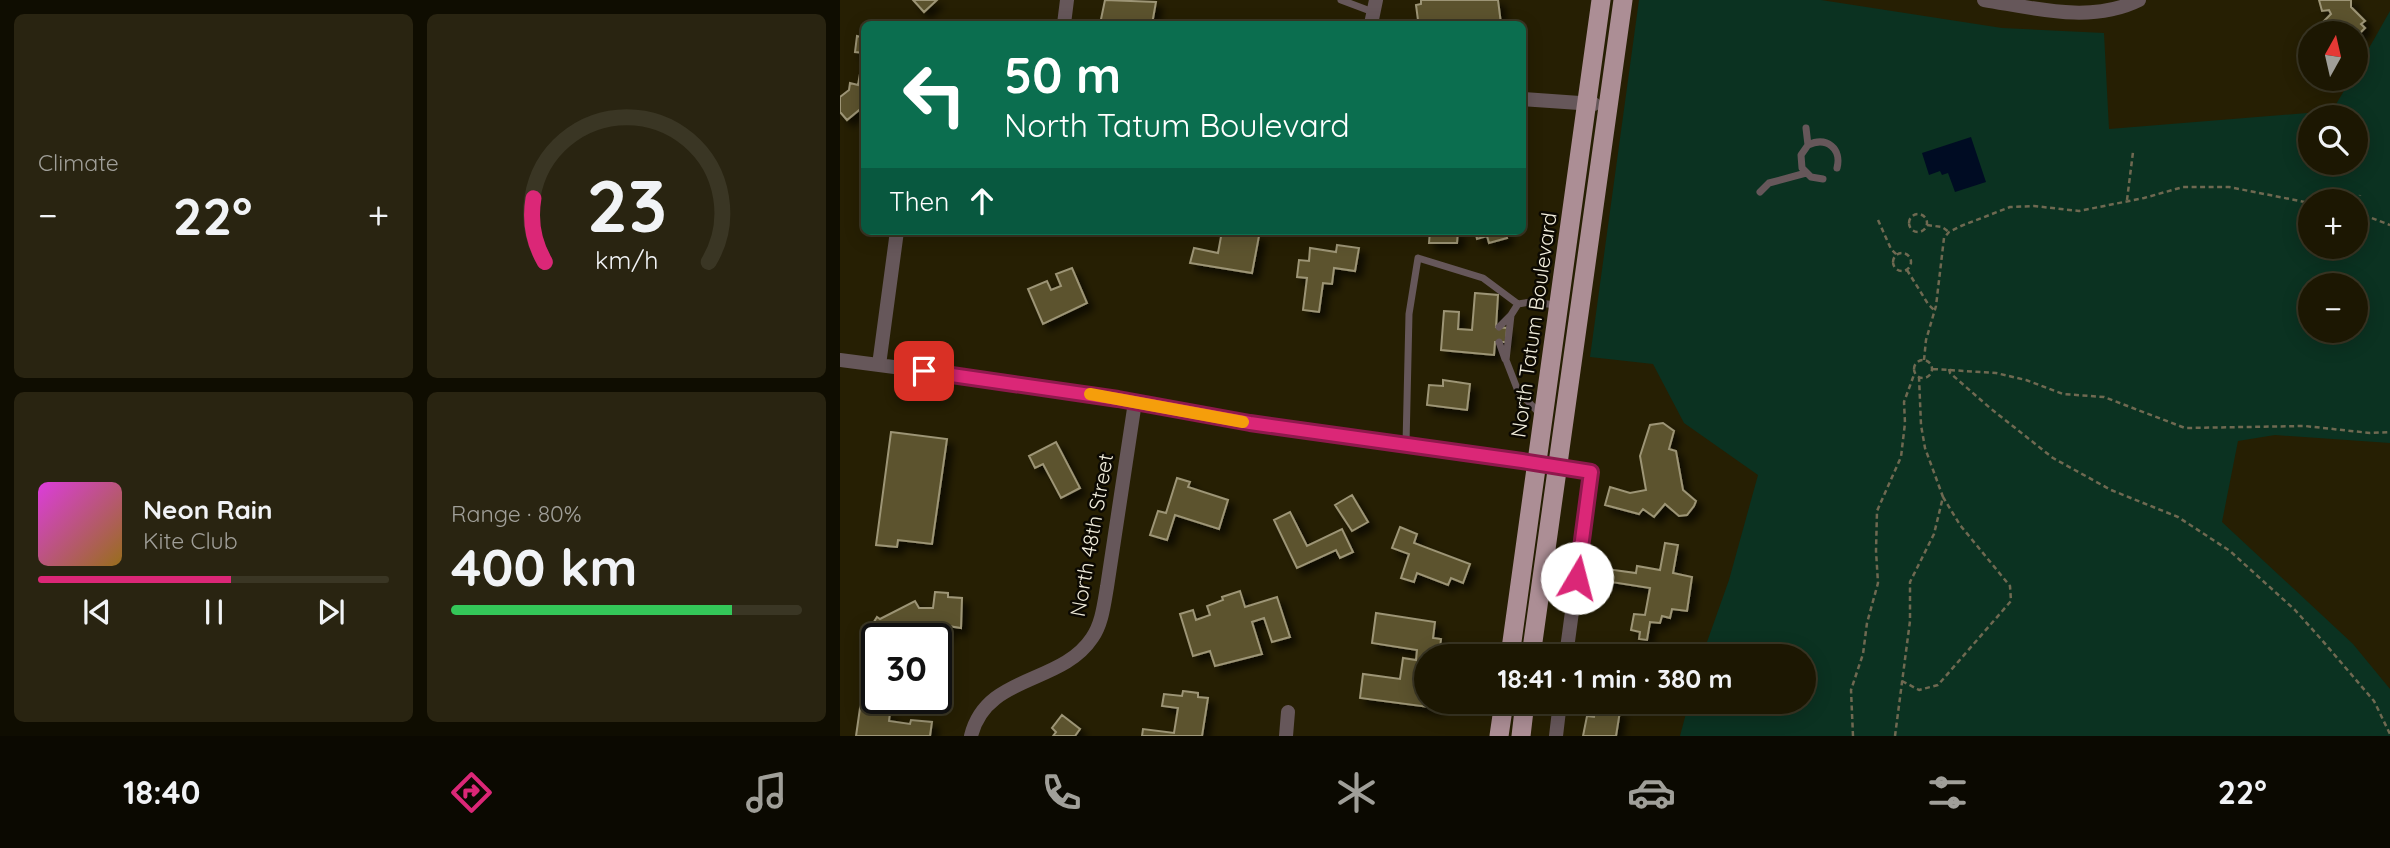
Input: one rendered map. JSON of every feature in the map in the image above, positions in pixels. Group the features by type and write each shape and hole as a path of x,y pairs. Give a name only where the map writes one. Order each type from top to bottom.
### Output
{"main road":[{"name":"North Tatum Boulevard","path":"1532,644 1548,465 1543,418 1601,0"},
{"name":"North Tatum Boulevard","path":"1512,644 1548,465 1623,0"},
{"path":"1499,736 1502,714"},
{"path":"1521,736 1524,714"}],"street":[{"path":"1064,21 1068,0"},
{"path":"1984,0 2062,12 2104,12 2139,0"},
{"path":"1526,99 1608,106"},
{"path":"879,365 896,235"},
{"path":"840,360 1031,385 1250,423 1591,472 1568,644"},
{"name":"North 48th Street","path":"971,736 974,724 990,701 1063,664 1093,637 1107,587 1135,402"},
{"path":"1286,736 1288,712"},
{"path":"1556,736 1559,714"}],"lane":[{"path":"1342,0 1373,12"},
{"path":"1806,128 1808,145"},
{"path":"1823,179 1811,177 1800,162 1808,145 1821,141 1832,146 1838,156 1837,168"},
{"path":"1760,192 1769,183 1806,173"},
{"path":"1406,445 1409,314 1418,258 1483,278 1518,304 1531,302 1559,306"},
{"path":"1499,327 1518,304"},
{"path":"1506,360 1511,315"},
{"path":"1499,342 1518,391 1543,418"}],"path":[{"path":"2127,200 2133,152"},
{"path":"1924,360 1926,340 1935,310 1941,251 1944,238 1949,232 2010,207 2034,206 2079,211 2183,187 2204,186 2254,191 2298,200"},
{"path":"1921,214 1927,225 1921,231 1913,230 1910,227 1910,218 1921,214"},
{"path":"2368,217 2390,225"},
{"path":"1878,220 1891,249 1897,255"},
{"path":"1927,225 1942,227 1949,232"},
{"path":"1897,255 1893,262 1894,267 1900,271 1907,270"},
{"path":"1897,255 1909,256 1910,265 1907,270"},
{"path":"1907,270 1928,304 1935,310"},
{"path":"1924,360 1933,369"},
{"path":"1853,736 1851,690 1863,654 1867,623 1878,583 1875,551 1877,511 1901,457 1905,423 1904,402 1916,364 1924,360"},
{"path":"1933,369 1996,373 2026,380 2063,394 2104,397 2185,428 2305,426 2370,433 2390,432"},
{"path":"1919,377 1929,376 1933,369"},
{"path":"1949,369 1950,373 1983,402 2053,458 2111,490 2178,517 2230,551 2295,610 2321,639 2374,701 2390,734"},
{"path":"1902,681 1919,690 1938,685 2011,601 2010,586 1961,525 1943,497 1925,448 1919,377 1915,372"},
{"path":"1895,736 1910,621 1910,582 1934,534 1943,497"}],"green space":[{"path":"1639,0 1821,0 2002,28 2104,33 2109,129 2298,114 2298,175 2368,175 2368,105 2336,105 2344,91 2368,91 2368,50 2390,11 2390,443 2275,435 2238,441 2222,522 2353,644 2390,689 2390,736 1680,736 1686,714 1816,714 1816,644 1706,644 1729,580 1758,475 1684,423 1653,364 1590,357"}],"water":[{"path":"1971,137 1986,182 1955,192 1948,173 1942,175 1940,171 1929,175 1922,153"}],"building":[{"path":"913,0 937,0 924,12"},
{"path":"1105,0 1156,2 1153,21 1101,21"},
{"path":"1421,0 1498,0 1501,21 1409,21 1418,20 1416,5 1421,4"},
{"path":"2319,0 2351,0 2351,7 2365,21 2324,21 2331,14 2329,10 2322,11"},
{"path":"857,36 861,37 861,53 855,52"},
{"path":"861,68 861,108 847,120 840,112 840,97 849,90 850,83 858,85"},
{"path":"1221,235 1259,236 1252,273 1190,263 1194,248 1218,253"},
{"path":"1430,235 1458,235 1457,243 1429,243"},
{"path":"1476,235 1506,235 1507,238 1489,243 1487,236 1477,239"},
{"path":"1337,245 1359,248 1355,271 1334,268 1332,284 1323,283 1319,312 1303,310 1307,278 1297,277 1299,260 1309,261 1310,248 1336,252"},
{"path":"1072,268 1087,303 1043,324 1028,289 1047,281 1051,290 1061,286 1056,274"},
{"path":"1475,293 1498,295 1496,327 1507,328 1506,342 1495,342 1494,355 1441,350 1444,311 1459,312 1458,329 1472,330"},
{"path":"1443,380 1470,384 1467,410 1427,405 1429,385 1443,386"},
{"path":"1663,423 1674,431 1669,449 1676,451 1683,490 1696,501 1694,506 1687,515 1679,516 1665,504 1654,517 1643,509 1639,514 1605,505 1610,487 1630,493 1646,490 1640,456 1650,425"},
{"path":"891,432 947,439 932,544 898,540 897,547 876,545"},
{"path":"1056,442 1080,488 1061,498 1043,464 1035,468 1029,456"},
{"path":"1177,478 1190,482 1188,487 1228,500 1219,529 1175,515 1167,540 1150,535 1158,511 1166,513"},
{"path":"1352,495 1368,522 1352,531 1335,505"},
{"path":"1290,512 1307,546 1342,529 1353,552 1340,558 1336,550 1297,568 1274,520"},
{"path":"1400,527 1417,534 1414,543 1470,564 1463,583 1451,578 1448,585 1417,573 1414,582 1401,578 1409,554 1392,548"},
{"path":"1665,543 1678,545 1673,573 1692,577 1687,611 1672,609 1670,618 1662,616 1660,623 1650,622 1647,640 1639,639 1640,632 1631,630 1634,614 1645,615 1650,588 1605,581 1607,569 1636,573 1637,566 1660,570"},
{"path":"1240,591 1245,607 1277,597 1290,637 1272,642 1264,618 1252,622 1262,654 1215,666 1210,651 1193,656 1180,614 1193,610 1196,620 1210,615 1207,606"},
{"path":"935,592 962,598 961,628 952,627 952,623 873,623 877,617 880,619 915,601 919,608 933,608"},
{"path":"1376,613 1435,622 1433,638 1441,639 1440,644 1414,644 1414,650 1372,643"},
{"path":"1403,658 1414,660 1414,705 1360,698 1363,674 1400,679"},
{"path":"1183,691 1198,693 1198,697 1208,698 1202,736 1142,736 1143,729 1174,733 1178,708 1162,706 1164,694 1182,696"},
{"path":"861,701 861,714 890,714 889,721 910,724 911,720 932,722 930,736 856,736"},
{"path":"1595,714 1620,714 1616,736 1583,736 1587,716 1594,717"},
{"path":"1062,715 1080,729 1075,736 1053,736 1056,732 1052,728"}],"slow traffic":[{"path":"1090,394 1243,422"}],"route":[{"path":"924,371 1031,385 1250,423 1591,472 1577,578"}]}
